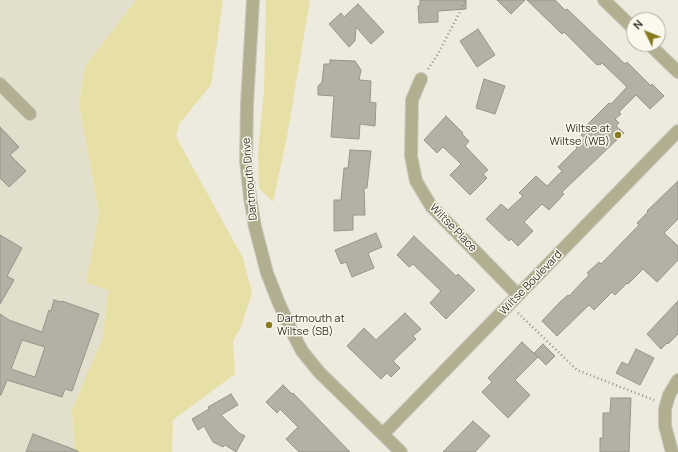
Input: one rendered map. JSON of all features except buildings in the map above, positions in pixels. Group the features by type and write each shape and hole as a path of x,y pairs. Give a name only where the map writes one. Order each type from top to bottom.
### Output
{"street":[{"name":"Dartmouth Drive","path":"253,0 247,104 246,161 250,197 260,250 278,301 302,351 319,372 401,452"},
{"path":"604,0 626,21"},
{"path":"657,52 678,72"},
{"name":"Wiltse Place","path":"421,79 412,100 411,156 416,181 431,206 518,295"},
{"path":"0,84 30,114"},
{"name":"Wiltse Boulevard","path":"383,434 678,131"},
{"path":"672,452 665,426 669,395 678,380"}],"path":[{"path":"421,79 438,54 466,0"},
{"path":"509,304 577,370 667,405"}],"shaded area":[{"path":"0,0 136,0 85,66 79,104 99,213 86,283 108,290 103,337 72,410 75,452 0,452"},
{"path":"136,0 223,0 211,85 179,124 176,137 243,258 252,293 241,327 233,341 235,374 173,420 172,452 75,452 72,410 103,337 108,290 86,283 99,213 79,104 85,66"},
{"path":"266,0 310,0 286,142 273,202 259,188 258,151 264,92"}],"place":[{"name":"Wiltse at Wiltse (WB)","path":"618,135"},
{"name":"Dartmouth at Wiltse (SB)","path":"269,325"}]}
